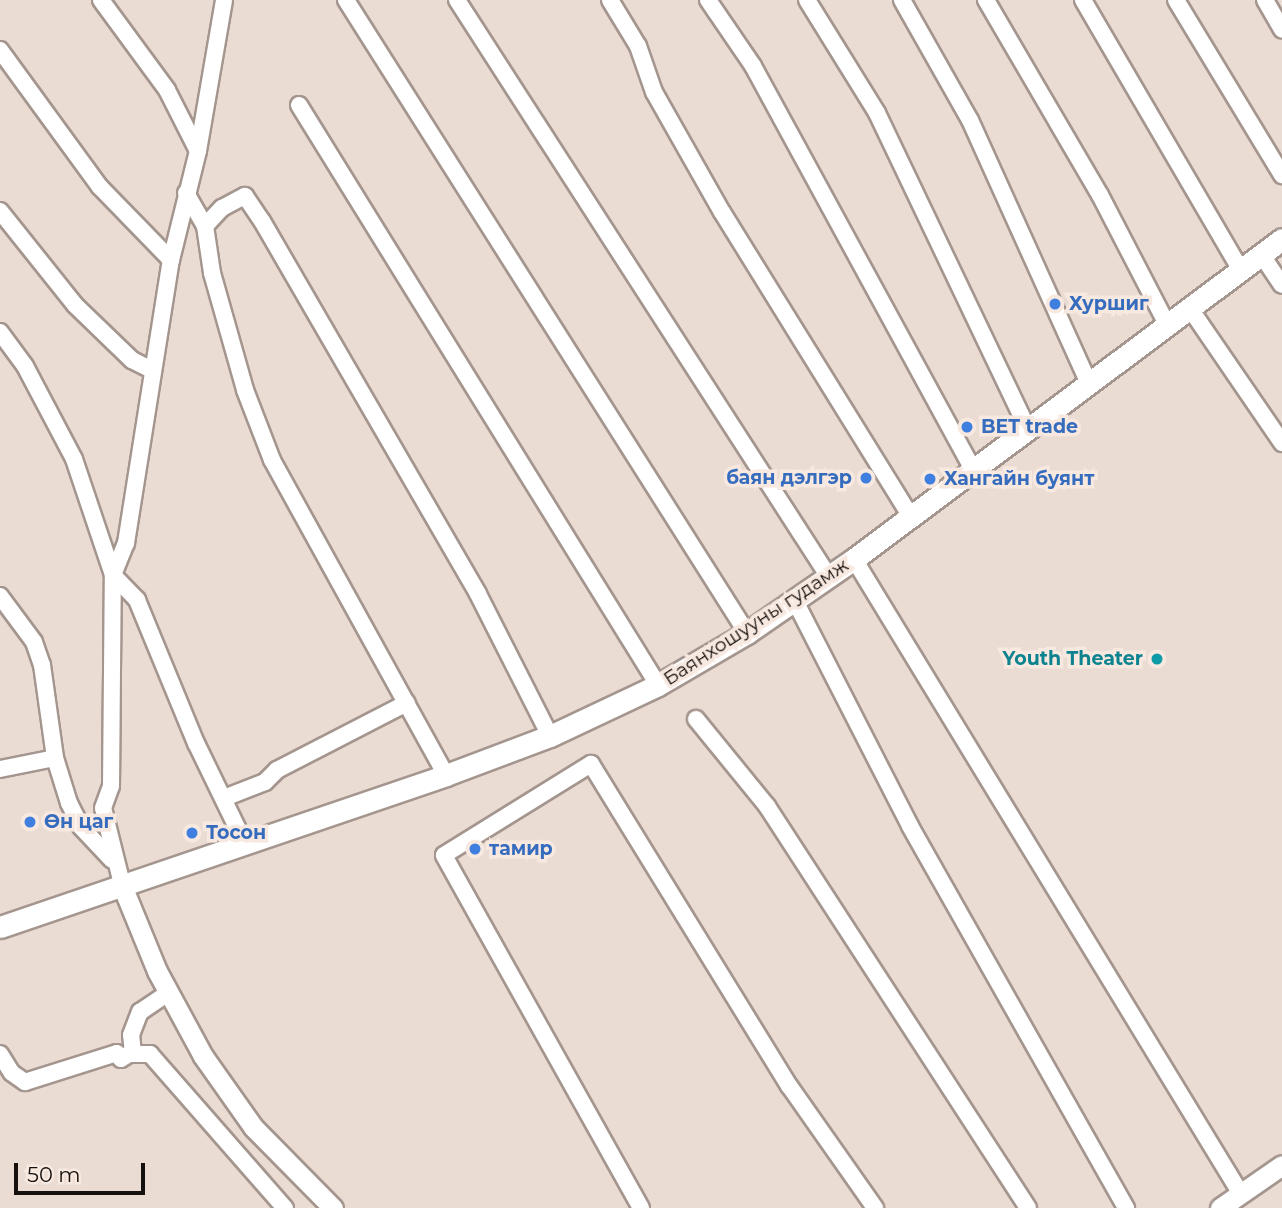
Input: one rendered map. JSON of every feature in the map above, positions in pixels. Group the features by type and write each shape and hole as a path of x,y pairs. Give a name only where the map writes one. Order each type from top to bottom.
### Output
{"main road":[{"name":"Баянхошууны гудамж","path":"0,926 122,888 446,775 550,736 659,685 747,633 829,578 1282,239"}],"street":[{"path":"101,0 167,90 198,151"},
{"path":"113,575 126,542 171,260 198,151 224,0"},
{"path":"346,0 747,633"},
{"path":"457,0 829,578"},
{"path":"610,0 638,46 654,92 722,212 910,515"},
{"path":"708,0 752,66 973,470"},
{"path":"807,0 877,113 1028,430"},
{"path":"902,0 970,120 1089,383"},
{"path":"986,0 1100,195 1167,324"},
{"path":"1083,0 1241,270"},
{"path":"1176,0 1282,176"},
{"path":"1265,0 1282,29"},
{"path":"0,50 100,187 171,260"},
{"path":"299,104 659,685"},
{"path":"186,193 205,226 212,273 245,390 272,460 334,579 446,775"},
{"path":"205,226 222,208 244,196 262,221 478,594 550,736"},
{"path":"0,211 75,305 132,360 152,370"},
{"path":"1261,254 1282,285"},
{"path":"1189,307 1282,443"},
{"path":"0,332 25,366 74,459 113,575 111,786 103,808 122,888 168,993 203,1056 253,1127 333,1208"},
{"path":"854,559 1241,1194"},
{"path":"113,575 136,600 196,743 246,846"},
{"path":"0,596 34,642 43,665 55,758 81,827 116,864"},
{"path":"795,601 910,826 1126,1208"},
{"path":"224,798 265,782 277,770 407,703"},
{"path":"696,719 768,806 1028,1208"},
{"path":"0,769 55,758"},
{"path":"641,1208 444,855 591,764 790,1087 875,1208"},
{"path":"133,1053 131,1035 140,1012 168,993"},
{"path":"0,1054 12,1073 25,1082 117,1053 121,1059 133,1053 158,1059 181,1091 285,1208"},
{"path":"1220,1208 1282,1166"}],"place":[{"name":"Хуршиг","path":"1055,304"},
{"name":"BET trade","path":"967,427"},
{"name":"баян дэлгэр","path":"866,478"},
{"name":"Хангайн буянт","path":"930,479"},
{"name":"Youth Theater","path":"1157,659"},
{"name":"Өн цаг","path":"30,822"},
{"name":"Тосон","path":"192,833"},
{"name":"тамир","path":"475,849"}]}
